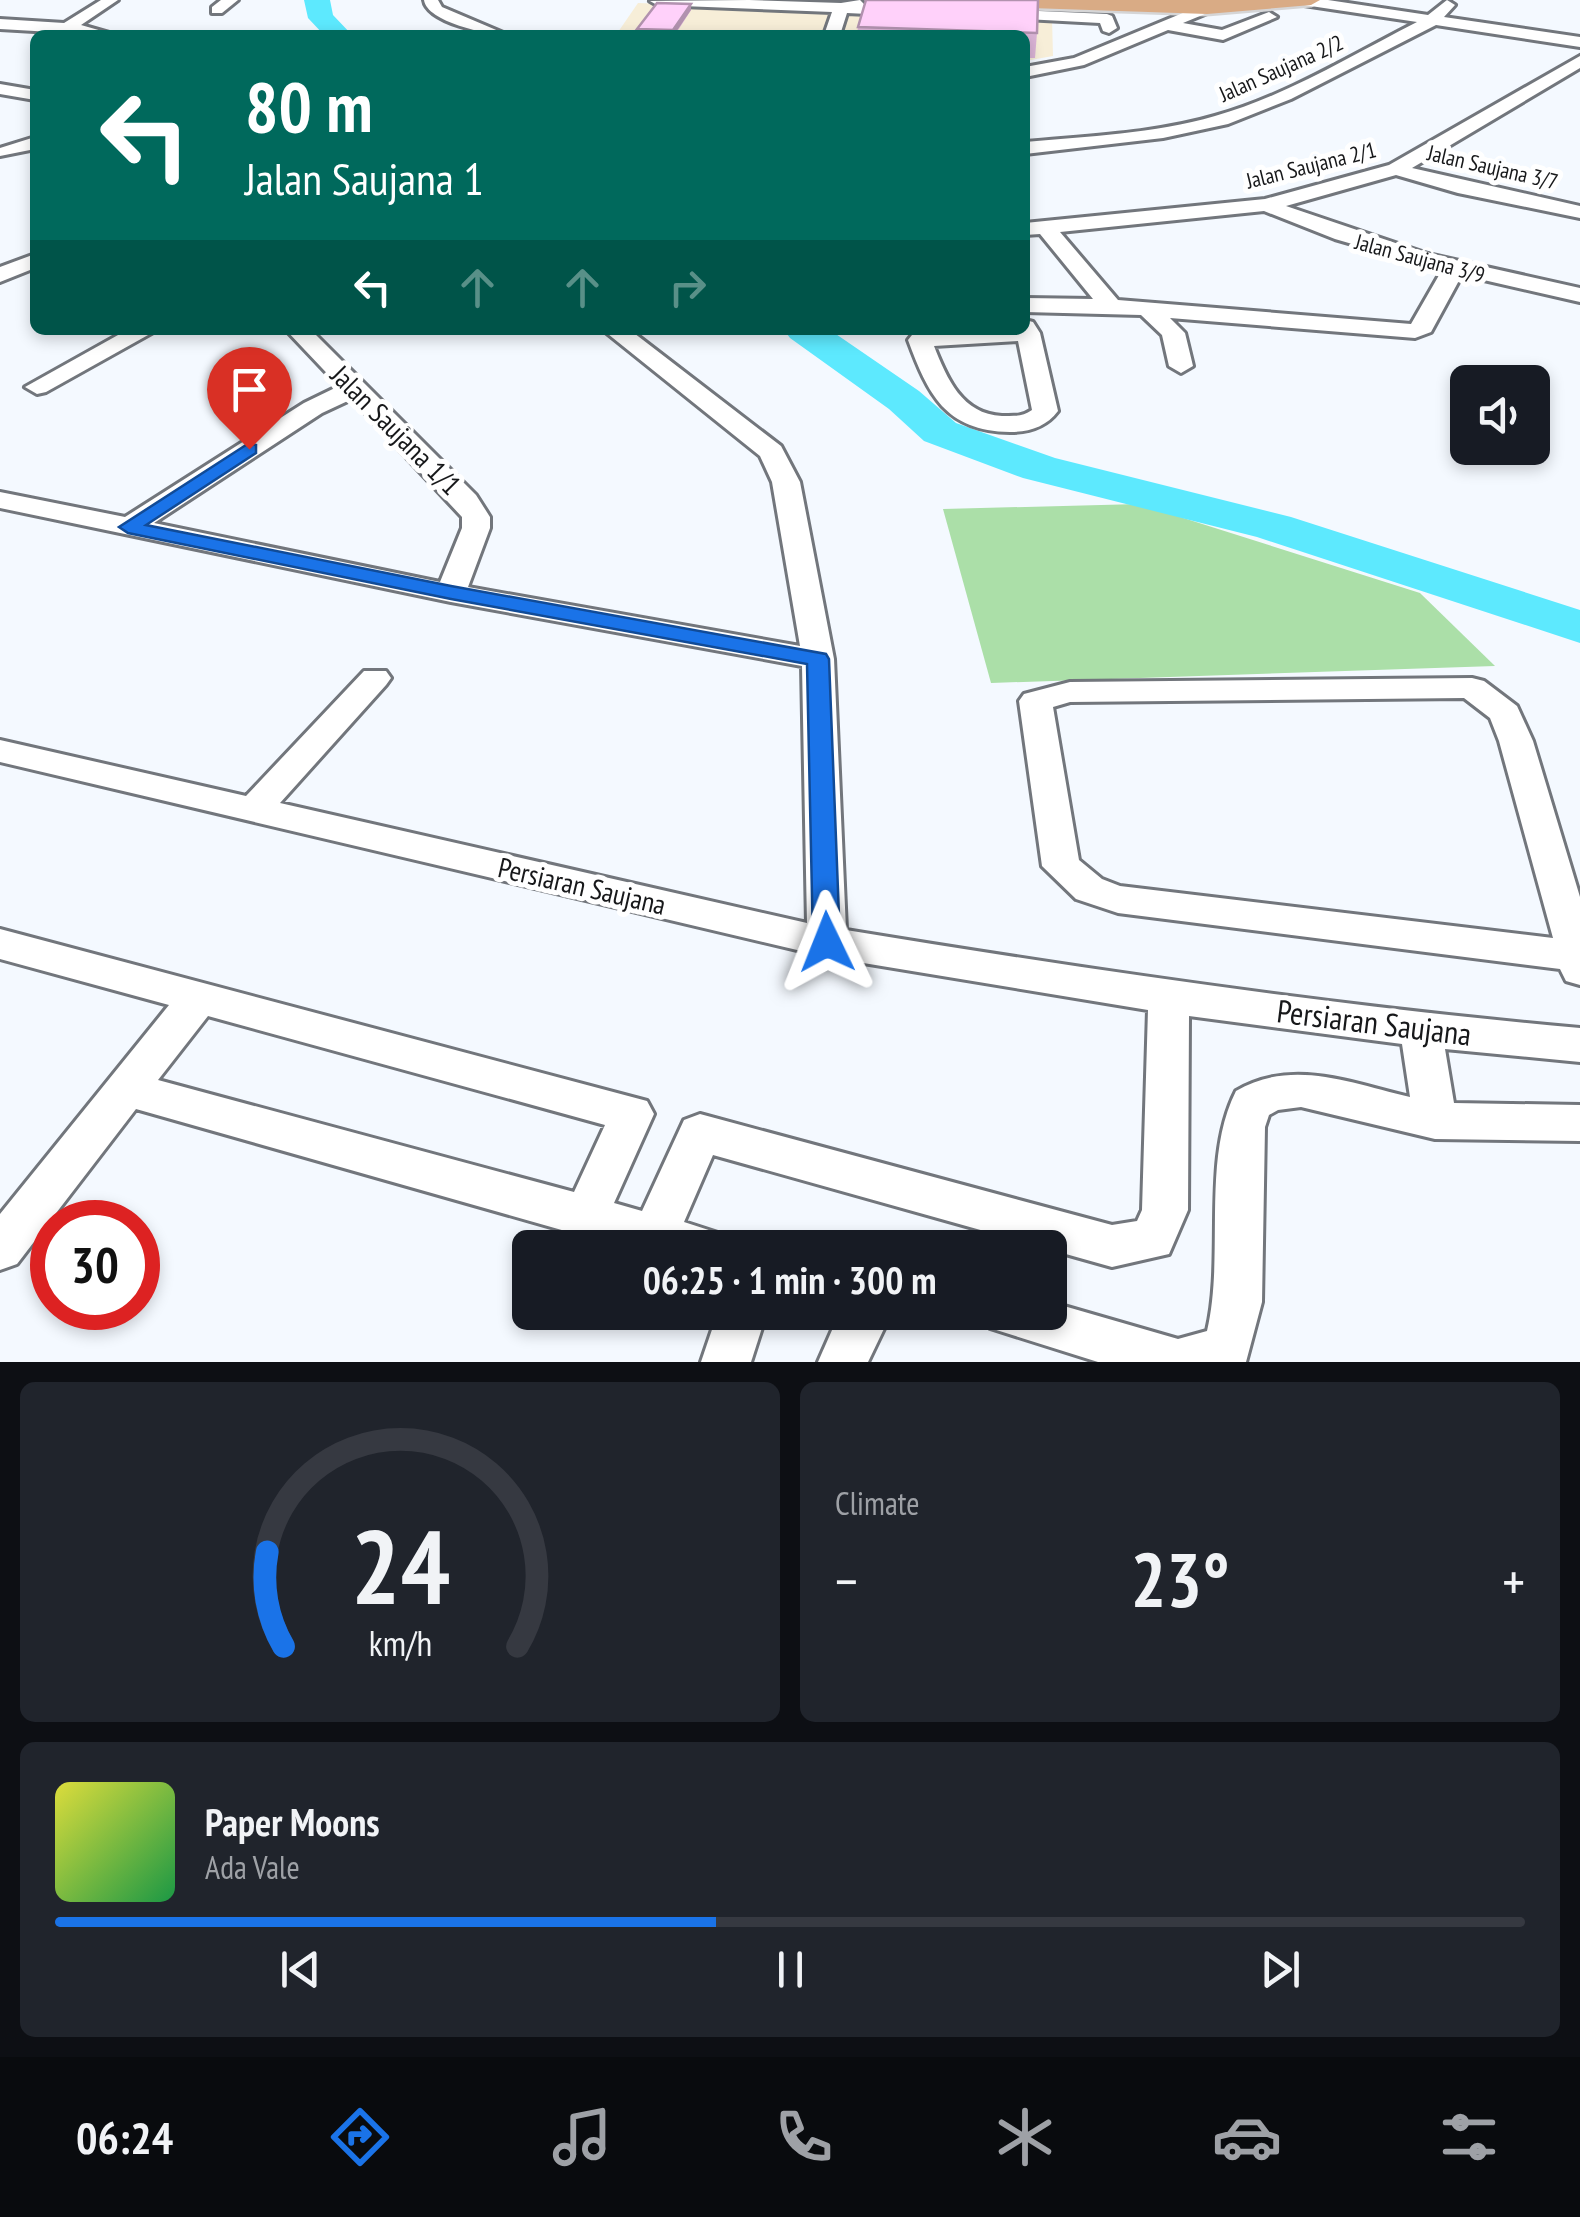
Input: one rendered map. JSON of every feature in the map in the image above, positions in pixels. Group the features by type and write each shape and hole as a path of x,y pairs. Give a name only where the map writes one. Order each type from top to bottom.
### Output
{"main road":[{"path":"940,0 1208,8 1307,0"},
{"path":"1119,0 1243,0"}],"street":[{"path":"64,30 111,0"},
{"path":"216,10 231,0"},
{"path":"410,0 430,2 489,30"},
{"path":"656,2 748,2 773,13 811,14 872,0"},
{"path":"1307,0 1430,22 1580,42"},
{"name":"Jalan Saujana 2/2","path":"1030,147 1163,133 1222,120 1286,95 1430,22 1447,5"},
{"path":"841,8 1094,17 1107,18 1109,28"},
{"path":"834,30 841,8"},
{"path":"1030,71 1078,62 1208,8"},
{"path":"1166,25 1223,35 1270,16"},
{"path":"0,24 46,30"},
{"path":"1072,30 1109,28 1140,36"},
{"path":"1030,70 1075,49"},
{"name":"Jalan Saujana 2/1","path":"1035,228 1266,204 1396,170 1580,60"},
{"path":"1052,67 1082,82"},
{"path":"0,88 30,94"},
{"path":"1538,88 1570,91"},
{"path":"6,152 30,145"},
{"name":"Jalan Saujana 3/7","path":"1396,170 1580,212"},
{"name":"Jalan Saujana 3/9","path":"1266,204 1355,241 1454,269 1580,295"},
{"path":"1035,228 1111,306"},
{"path":"0,275 30,262"},
{"path":"1030,306 1111,306 1414,331 1423,327 1454,269"},
{"path":"1149,310 1173,333 1181,366"},
{"path":"37,387 136,335"},
{"name":"Jalan Saujana 1/1","path":"303,335 466,502 476,517 476,528 456,581"},
{"path":"622,335 752,432 772,452 790,499 797,655 827,942"},
{"path":"959,335 920,340 946,400 972,419 994,425 1038,420 1045,411 1027,335"},
{"path":"128,527 312,408 354,389"},
{"path":"0,500 128,527 456,581 797,655"},
{"path":"253,810 375,678"},
{"path":"1472,688 1504,713 1516,740 1579,963 1118,900 1089,889 1061,866 1036,701 1070,692 1472,688"},
{"name":"Persiaran Saujana","path":"0,751 827,942 1169,998 1421,1030 1580,1045"},
{"path":"0,944 632,1114 587,1214"},
{"path":"0,1250 200,996"},
{"path":"1067,1234 1112,1246 1152,1239 1165,1210 1169,998"},
{"path":"1421,1030 1434,1121"},
{"path":"128,1089 648,1230"},
{"path":"1067,1329 1179,1362 1227,1350 1238,1302 1244,1127 1251,1104 1269,1093 1300,1089 1434,1121 1580,1123"},
{"path":"657,1230 700,1132 1054,1230"},
{"path":"726,1362 737,1330"},
{"path":"843,1362 856,1330"}],"shaded area":[{"path":"638,3 1052,18 1053,56 1030,60 1030,30 619,30"}],"green space":[{"path":"1139,504 1420,593 1495,666 991,683 943,509"}],"building":[{"path":"866,0 1038,0 1037,33 858,27"},
{"path":"657,3 691,4 673,30 637,29"}],"waterway":[{"path":"317,0 321,18 334,30"},
{"path":"811,335 904,400 940,432 1039,468 1274,527 1580,627"}],"route":[{"path":"249,449 128,527 451,593 818,659 827,942"}]}
